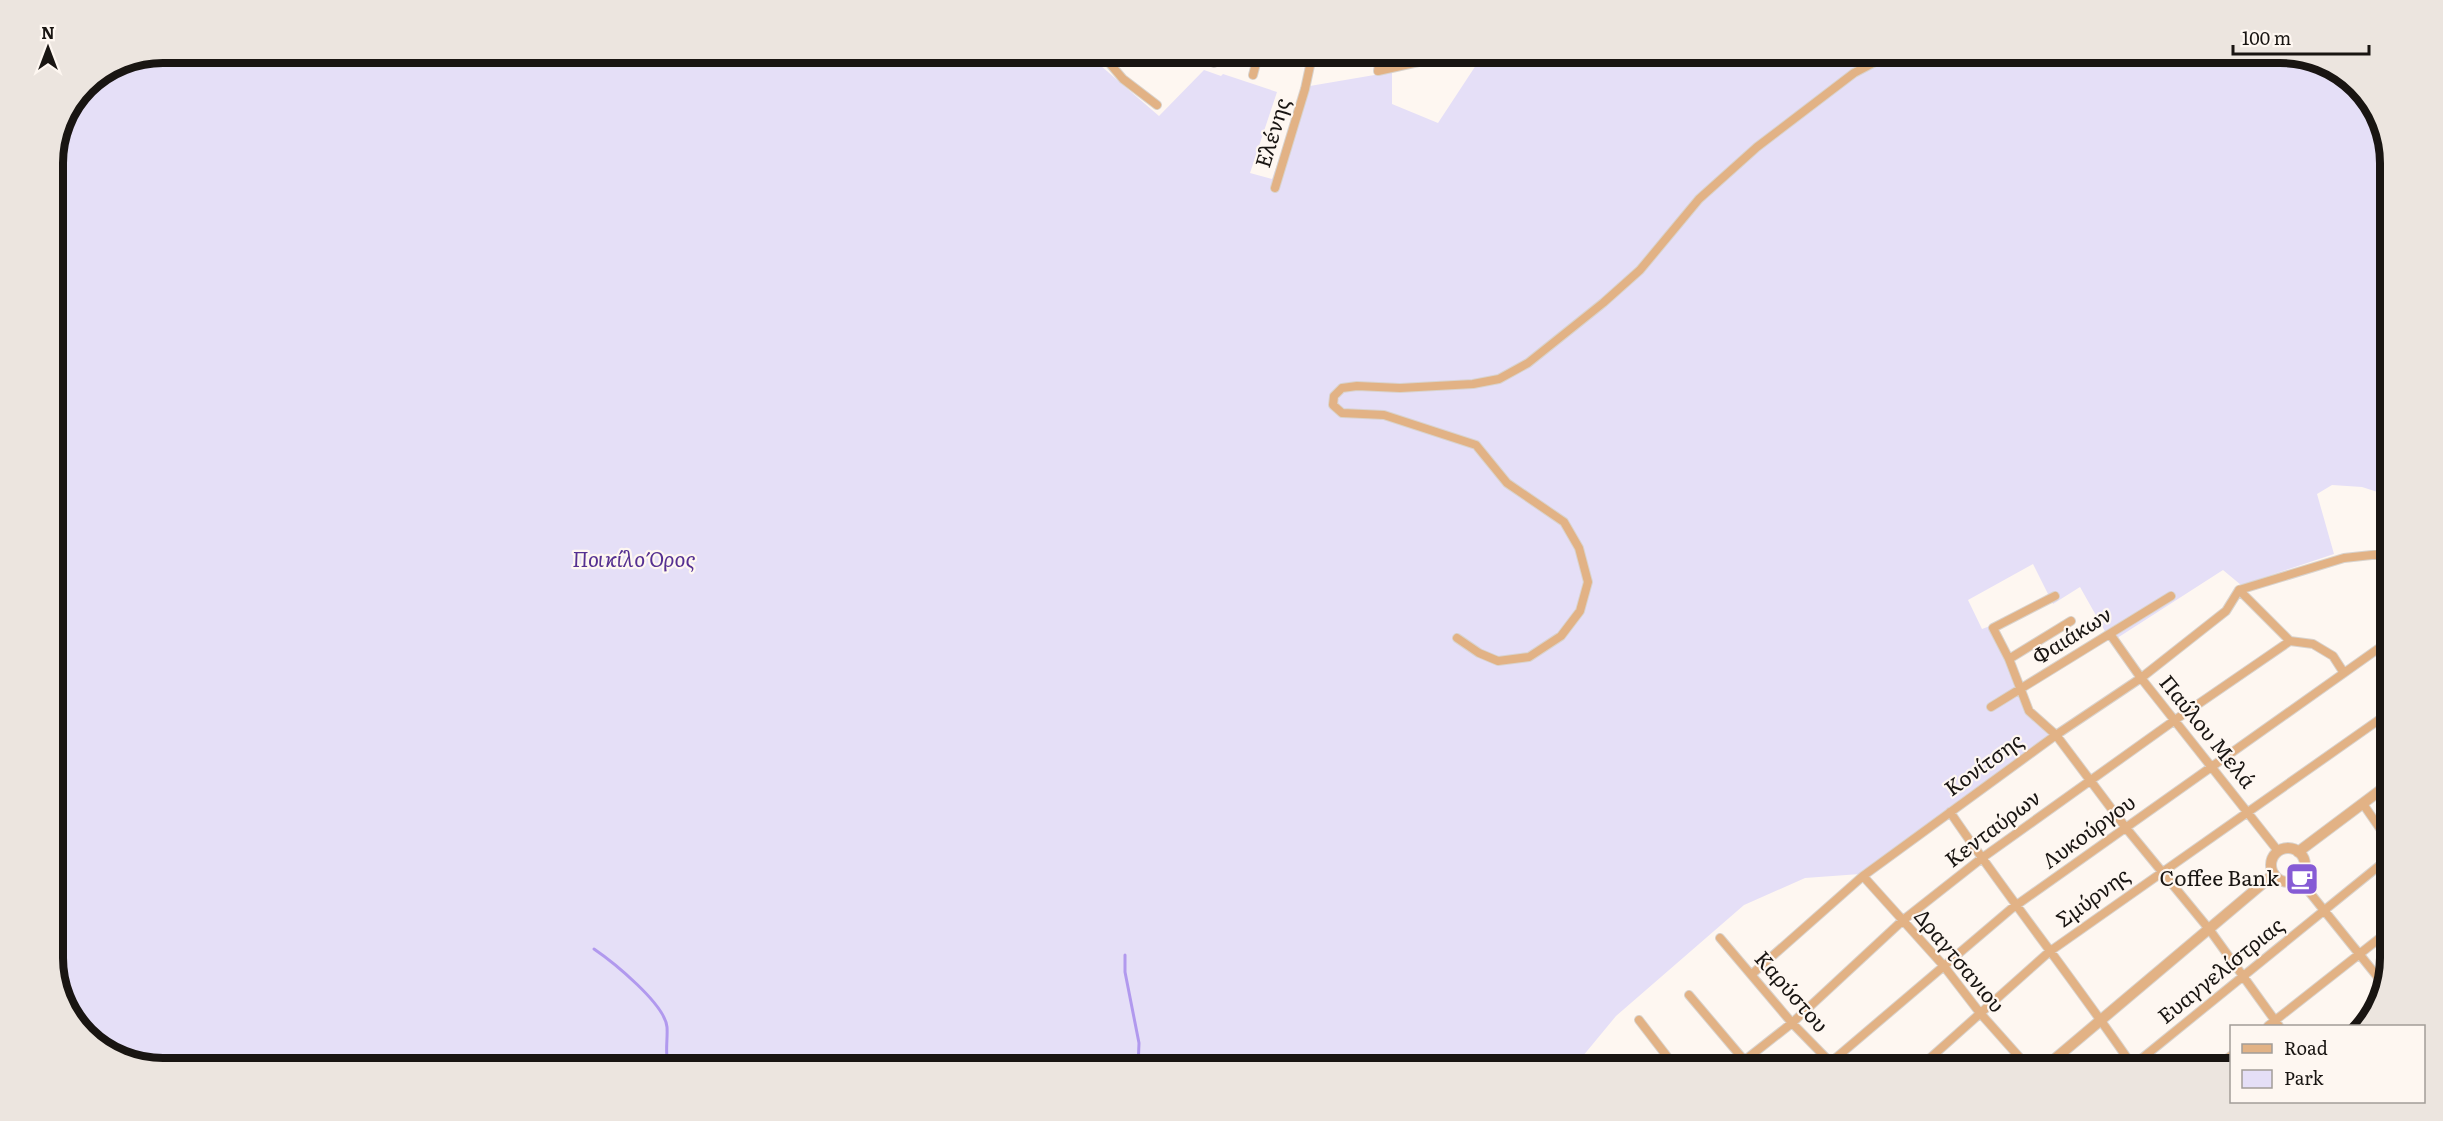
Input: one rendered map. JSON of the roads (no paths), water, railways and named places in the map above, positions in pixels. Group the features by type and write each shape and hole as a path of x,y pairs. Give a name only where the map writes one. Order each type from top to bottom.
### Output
{"street":[{"path":"1109,63 1123,79 1157,105"},
{"path":"1254,75 1257,63"},
{"name":"Ελένης","path":"1275,188 1300,108 1310,63"},
{"path":"1379,63 1378,71 1407,63"},
{"path":"1456,638 1479,653 1498,661 1529,657 1561,636 1581,611 1588,582 1579,548 1564,522 1507,483 1476,445 1384,415 1342,413 1333,405 1334,396 1342,388 1357,386 1400,388 1473,384 1499,379 1528,363 1640,270 1699,199 1757,147 1854,73 1873,63"},
{"path":"2344,673 2333,656 2313,644 2290,641 2239,590 2344,558 2380,554"},
{"name":"Κονίτσης","path":"1752,974 1863,876 2056,735 2141,678 2226,611 2239,590"},
{"path":"2055,596 1993,628 2009,659 2029,711 2056,735 2126,828 2210,929 2244,976 2274,1025 2380,938"},
{"name":"Φαιάκων","path":"1991,707 2171,596"},
{"path":"2009,659 2071,621"},
{"name":"Παύλου Μελά","path":"2110,634 2141,678 2278,850"},
{"name":"Κενταύρων","path":"1747,1058 1792,1023 1902,921 1982,858 2290,641"},
{"name":"Λυκούργου","path":"1840,1058 1943,965 2018,905 2210,766 2380,649"},
{"name":"Σμύρνης","path":"1930,1058 2049,952 2162,871 2250,813 2380,719"},
{"path":"2298,852 2380,791"},
{"path":"2363,804 2380,829"},
{"path":"1950,812 2018,905 2049,952 2101,1020 2126,1058"},
{"path":"2290,848 2298,852 2303,857 2305,865 2303,872 2298,878 2288,882 2283,881 2274,874 2272,860 2278,850 2290,848"},
{"name":"Ευαγγελίστριας","path":"2144,1058 2380,865"},
{"path":"2056,1058 2274,874"},
{"name":"Δραγτσανιου","path":"1863,876 1943,965 1980,1013 2020,1058"},
{"path":"2298,878 2378,977"},
{"name":"Καρύστου","path":"1720,938 1822,1058"},
{"path":"1689,995 1742,1058"},
{"path":"1639,1020 1668,1058"}],"waterway":[{"path":"594,949 625,973 657,1007 667,1027 668,1058"},
{"path":"1125,955 1125,972 1139,1043 1138,1058"}],"place":[{"name":"Coffee Bank","path":"2302,879"}],"park label":[{"name":"Ποικίλο Όρος","path":"634,560"}]}
